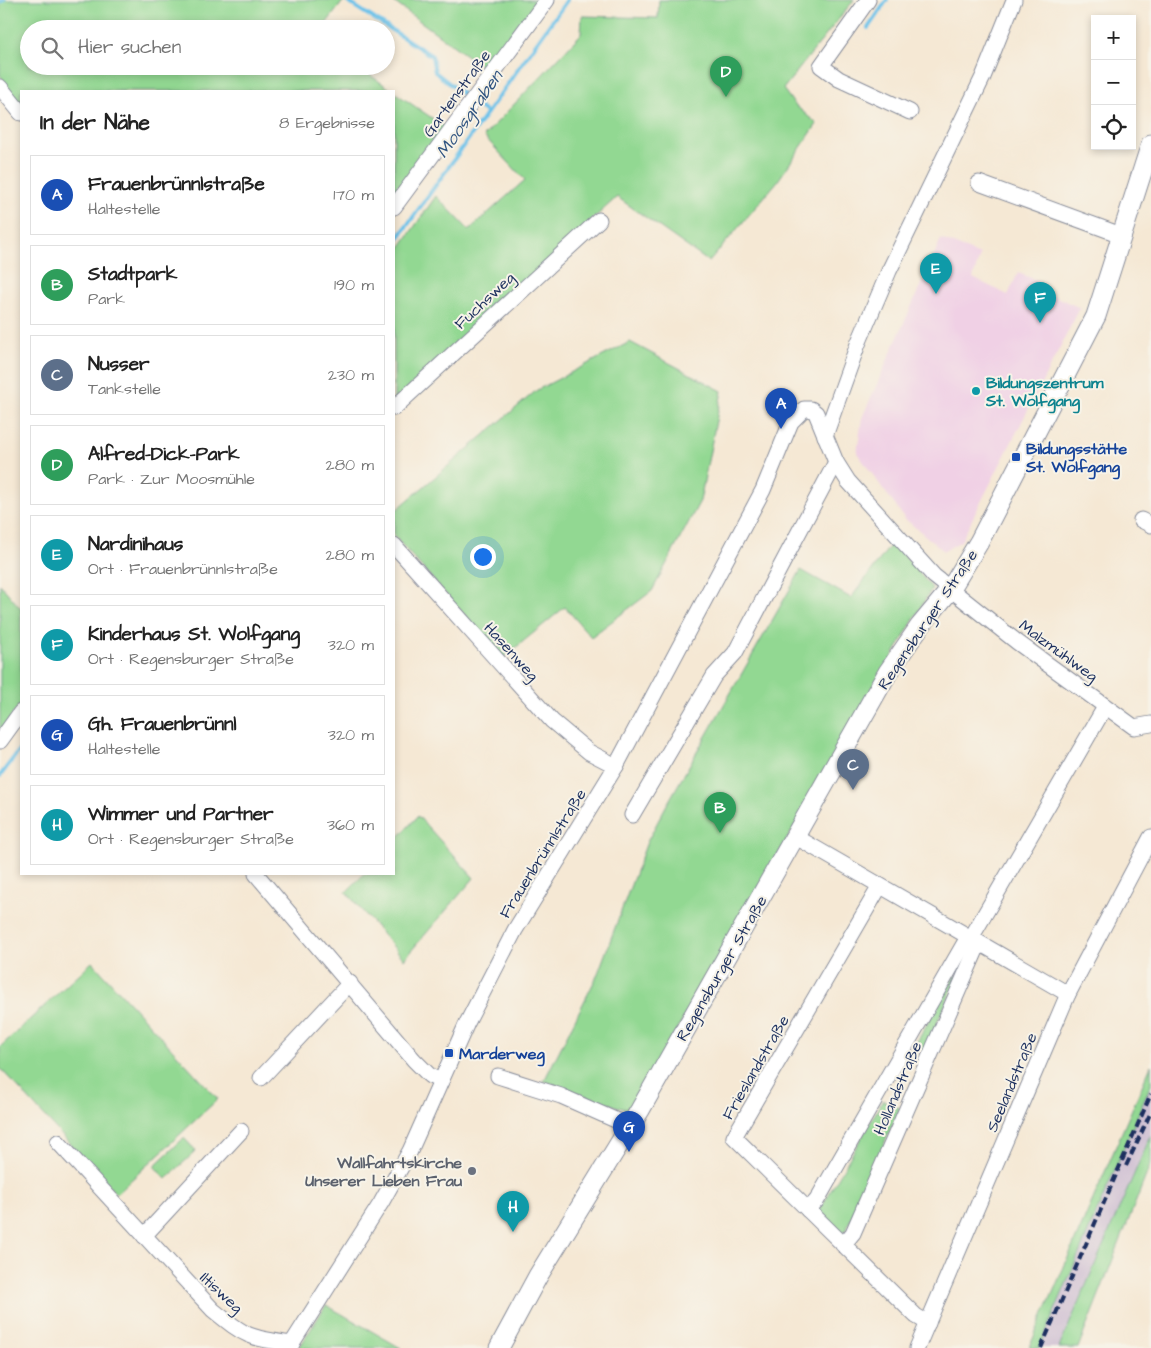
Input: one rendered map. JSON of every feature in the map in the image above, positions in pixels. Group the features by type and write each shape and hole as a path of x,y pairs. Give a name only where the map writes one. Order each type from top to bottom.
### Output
{"street":[{"name":"Gartenstraße","path":"395,206 546,0"},
{"path":"868,0 821,66 839,79 910,112"},
{"path":"825,436 858,344 889,271 983,77 1014,0"},
{"path":"0,87 20,111"},
{"name":"Regensburger Straße","path":"499,1348 538,1276 631,1126 888,672 920,626 950,590 1004,498 1096,316 1151,144"},
{"path":"979,183 1121,235"},
{"name":"Fuchsweg","path":"395,407 599,220"},
{"name":"Frauenbrünnlstraße","path":"290,1346 381,1203 410,1151 441,1081 515,930 616,766 763,490 791,422 804,409 811,409 816,413 836,462 848,481 934,576 950,590"},
{"path":"632,815 714,676 735,653 836,462"},
{"name":"Hasenweg","path":"395,546 552,722 589,752 616,766"},
{"name":"Malzmühlweg","path":"950,590 1134,728 1151,724"},
{"name":"Hollandstraße","path":"808,1210 816,1200 972,939 1105,706"},
{"path":"0,741 20,713"},
{"path":"796,837 1068,994"},
{"name":"Seelandstraße","path":"917,1348 1068,994 1151,837"},
{"path":"257,875 414,1060 430,1076 441,1081"},
{"name":"Frieslandstraße","path":"880,886 734,1137 916,1316 928,1323"},
{"name":"Hollandstraße","path":"843,1244 853,1233 972,939"},
{"path":"261,1078 350,983"},
{"path":"498,1076 562,1096 631,1126"},
{"path":"144,1236 241,1130"},
{"name":"Iltisweg","path":"58,1142 213,1310 240,1332 258,1340 290,1346"}],"shaded area":[{"path":"941,239 980,255 973,278 1008,295 1018,273 1039,281 1037,288 1080,308 961,541 944,551 905,519 857,453 862,418"},
{"path":"1151,1084 1151,1135 1059,1348 1039,1348"}],"green space":[{"path":"0,0 344,0 329,20 20,20 20,75 370,75 392,90 20,90 20,105 0,75"},
{"path":"391,0 539,0 488,71"},
{"path":"659,0 854,0 783,89 794,104 817,124 777,182 709,262 617,197 395,400 395,255 436,196 469,230 525,180 484,136 581,34 582,16 658,18"},
{"path":"395,93 445,127 395,195"},
{"path":"630,342 722,391 700,501 652,591 591,637 565,607 503,658 395,537 395,511 537,390"},
{"path":"893,542 932,588 630,1111 544,1081 597,976 647,842 801,570 851,598"},
{"path":"0,584 20,608 20,704 0,732"},
{"path":"418,816 474,878 404,959 346,892 363,875 395,875 395,841"},
{"path":"92,962 218,1099 116,1194 0,1068 0,1047"},
{"path":"955,975 958,976 924,1052 914,1047"},
{"path":"1151,1065 1151,1084 1039,1348 1029,1348"},
{"path":"883,1100 900,1108 846,1230 838,1233 819,1211"},
{"path":"1151,1135 1151,1163 1078,1348 1059,1348"},
{"path":"184,1138 196,1151 166,1179 154,1166"},
{"path":"326,1305 401,1348 299,1348"}],"waterway":[{"path":"0,2 4,0"},
{"path":"345,0 376,20"},
{"name":"Moosgraben","path":"395,243 567,0"},
{"path":"868,28 887,0"},
{"path":"395,32 432,56 435,72 469,99"},
{"path":"474,103 487,113"},
{"name":"Moosgraben","path":"0,776 20,749"}],"railway":[{"path":"1041,1348 1151,1094"},
{"path":"1126,1166 1151,1112"}],"place":[{"name":"Alfred-Dick-Park","path":"726,97"},
{"name":"Nardinihaus","path":"936,294"},
{"name":"Kinderhaus St. Wolfgang","path":"1040,323"},
{"name":"Bildungszentrum St. Wolfgang","path":"976,391"},
{"name":"Frauenbrünnlstraße","path":"781,429"},
{"name":"Bildungsstätte St. Wolfgang","path":"1016,457"},
{"name":"Nusser","path":"853,790"},
{"name":"Stadtpark","path":"720,833"},
{"name":"Marderweg","path":"449,1053"},
{"name":"Gh. Frauenbrünnl","path":"629,1152"},
{"name":"Wallfahrtskirche Unserer Lieben Frau","path":"472,1171"},
{"name":"Wimmer und Partner","path":"513,1232"}]}
